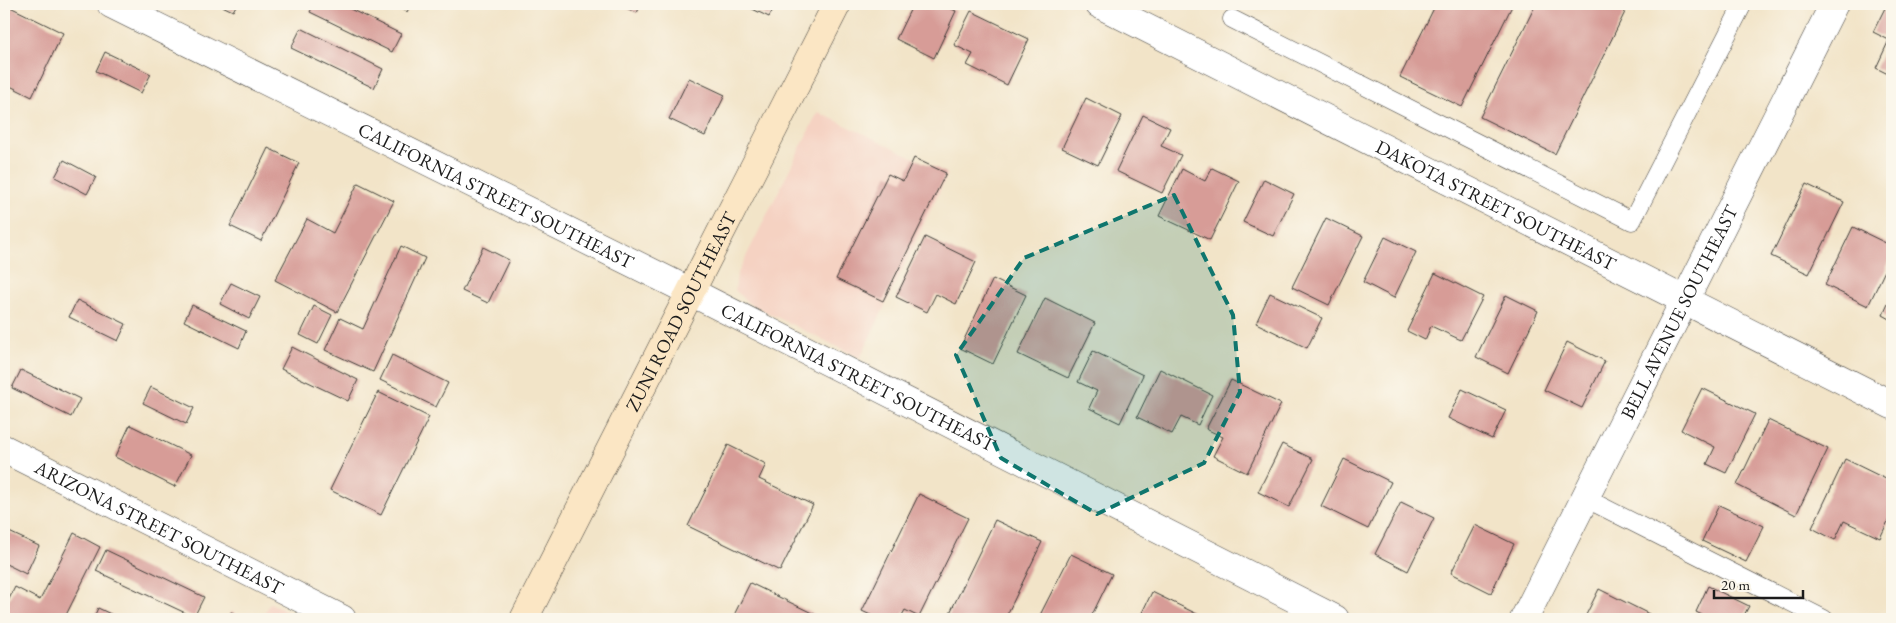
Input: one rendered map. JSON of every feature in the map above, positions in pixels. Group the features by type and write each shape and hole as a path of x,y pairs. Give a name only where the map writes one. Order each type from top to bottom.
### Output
{"street":[{"name":"ZUNI ROAD SOUTHEAST","path":"524,619 837,4"},
{"name":"DAKOTA STREET SOUTHEAST","path":"1099,4 1892,405"},
{"name":"BELL AVENUE SOUTHEAST","path":"1524,619 1834,4"},
{"name":"CALIFORNIA STREET SOUTHEAST","path":"115,5 691,292 1335,619"},
{"name":"ARIZONA STREET SOUTHEAST","path":"4,449 342,619"}],"lane":[{"path":"1232,19 1632,221 1743,4"},
{"path":"1585,498 1824,619"}],"highlighted area":[{"path":"1174,195 1233,315 1240,392 1204,463 1097,514 1001,458 956,355 1024,258"}],"shaded area":[{"path":"818,112 948,174 860,358 748,303 735,290 737,275"},
{"path":"270,603 302,619 261,619"}],"building":[{"path":"4,4 63,33 32,97 4,83"},
{"path":"218,4 237,4 233,11"},
{"path":"314,4 340,4 401,34 392,52 310,12"},
{"path":"391,4 411,4 407,12"},
{"path":"618,4 641,4 637,13"},
{"path":"742,4 776,4 769,17"},
{"path":"913,4 941,4 956,11 934,58 896,39"},
{"path":"1436,4 1513,4 1462,107 1400,77"},
{"path":"1536,4 1629,4 1555,154 1480,117"},
{"path":"1887,4 1892,4 1892,76 1876,68 1889,40 1873,32"},
{"path":"971,11 1029,39 1007,85 967,65 973,54 954,45"},
{"path":"301,28 383,69 374,88 291,48"},
{"path":"105,52 151,74 141,93 96,71"},
{"path":"689,78 725,95 705,136 669,119"},
{"path":"1086,98 1122,116 1098,165 1062,148"},
{"path":"1143,115 1170,128 1161,146 1181,155 1162,193 1116,171"},
{"path":"268,148 299,163 261,241 230,226"},
{"path":"914,158 946,173 883,301 836,279 888,174 903,181"},
{"path":"64,160 96,177 87,194 55,177"},
{"path":"1212,168 1239,181 1210,240 1159,216 1182,169 1205,181"},
{"path":"1264,179 1294,194 1273,236 1243,222"},
{"path":"358,183 394,201 337,312 275,280 307,219 333,233"},
{"path":"1806,184 1844,202 1809,274 1771,256"},
{"path":"1326,218 1363,236 1329,305 1292,287"},
{"path":"1853,227 1892,246 1892,256 1868,306 1825,285"},
{"path":"925,237 976,262 956,304 936,294 927,312 896,297"},
{"path":"1385,237 1416,252 1394,298 1363,282"},
{"path":"401,246 425,258 373,372 325,350 340,318 363,329"},
{"path":"483,247 509,260 488,303 462,291"},
{"path":"1435,273 1483,297 1461,340 1431,326 1425,340 1407,331"},
{"path":"993,279 1026,295 993,364 960,348"},
{"path":"231,283 260,297 249,319 220,304"},
{"path":"1270,293 1322,318 1307,348 1256,323"},
{"path":"1506,295 1538,311 1508,373 1476,357"},
{"path":"1892,295 1892,320 1883,315"},
{"path":"1045,298 1095,323 1068,378 1018,354"},
{"path":"77,300 126,324 118,341 69,317"},
{"path":"192,305 246,331 239,348 184,321"},
{"path":"314,306 332,315 318,344 300,335"},
{"path":"1567,342 1605,361 1582,408 1544,390"},
{"path":"292,347 358,380 348,401 281,369"},
{"path":"1093,351 1143,375 1120,423 1089,408 1097,391 1078,382"},
{"path":"392,355 448,383 436,407 380,380"},
{"path":"1160,369 1212,395 1198,425 1181,417 1172,434 1137,417"},
{"path":"21,370 80,399 71,417 12,388"},
{"path":"1231,380 1281,404 1247,473 1213,456 1223,437 1206,429"},
{"path":"151,387 194,408 186,424 143,403"},
{"path":"1702,388 1755,414 1726,473 1707,464 1715,447 1681,430"},
{"path":"1462,389 1506,410 1492,439 1448,418"},
{"path":"378,392 429,417 381,515 330,490"},
{"path":"1768,420 1828,449 1796,515 1737,485"},
{"path":"130,425 191,455 175,487 115,457"},
{"path":"1282,444 1313,459 1289,507 1258,492"},
{"path":"728,445 766,464 759,479 813,505 780,571 688,526"},
{"path":"1344,459 1391,482 1368,529 1321,506"},
{"path":"1845,459 1892,482 1892,513 1880,538 1844,521 1835,540 1812,528"},
{"path":"919,494 968,518 919,617 905,610 900,619 879,619 862,611"},
{"path":"1401,502 1434,518 1408,571 1375,554"},
{"path":"1719,505 1764,526 1746,562 1702,541"},
{"path":"995,520 1042,542 1005,619 947,619"},
{"path":"1475,525 1514,544 1491,593 1451,573"},
{"path":"7,531 39,546 26,574 4,563 4,537"},
{"path":"74,533 100,547 64,619 4,619 4,609 15,587 40,600"},
{"path":"106,550 204,597 194,617 96,571"},
{"path":"1071,554 1112,574 1090,619 1038,619"},
{"path":"750,583 816,615 814,619 732,619"},
{"path":"1708,586 1749,606 1742,619 1710,619 1696,612"},
{"path":"1599,589 1651,615 1649,619 1584,619"},
{"path":"1152,592 1199,615 1197,619 1139,619"},
{"path":"98,608 121,619 93,619"},
{"path":"231,612 245,619 228,619"}]}
